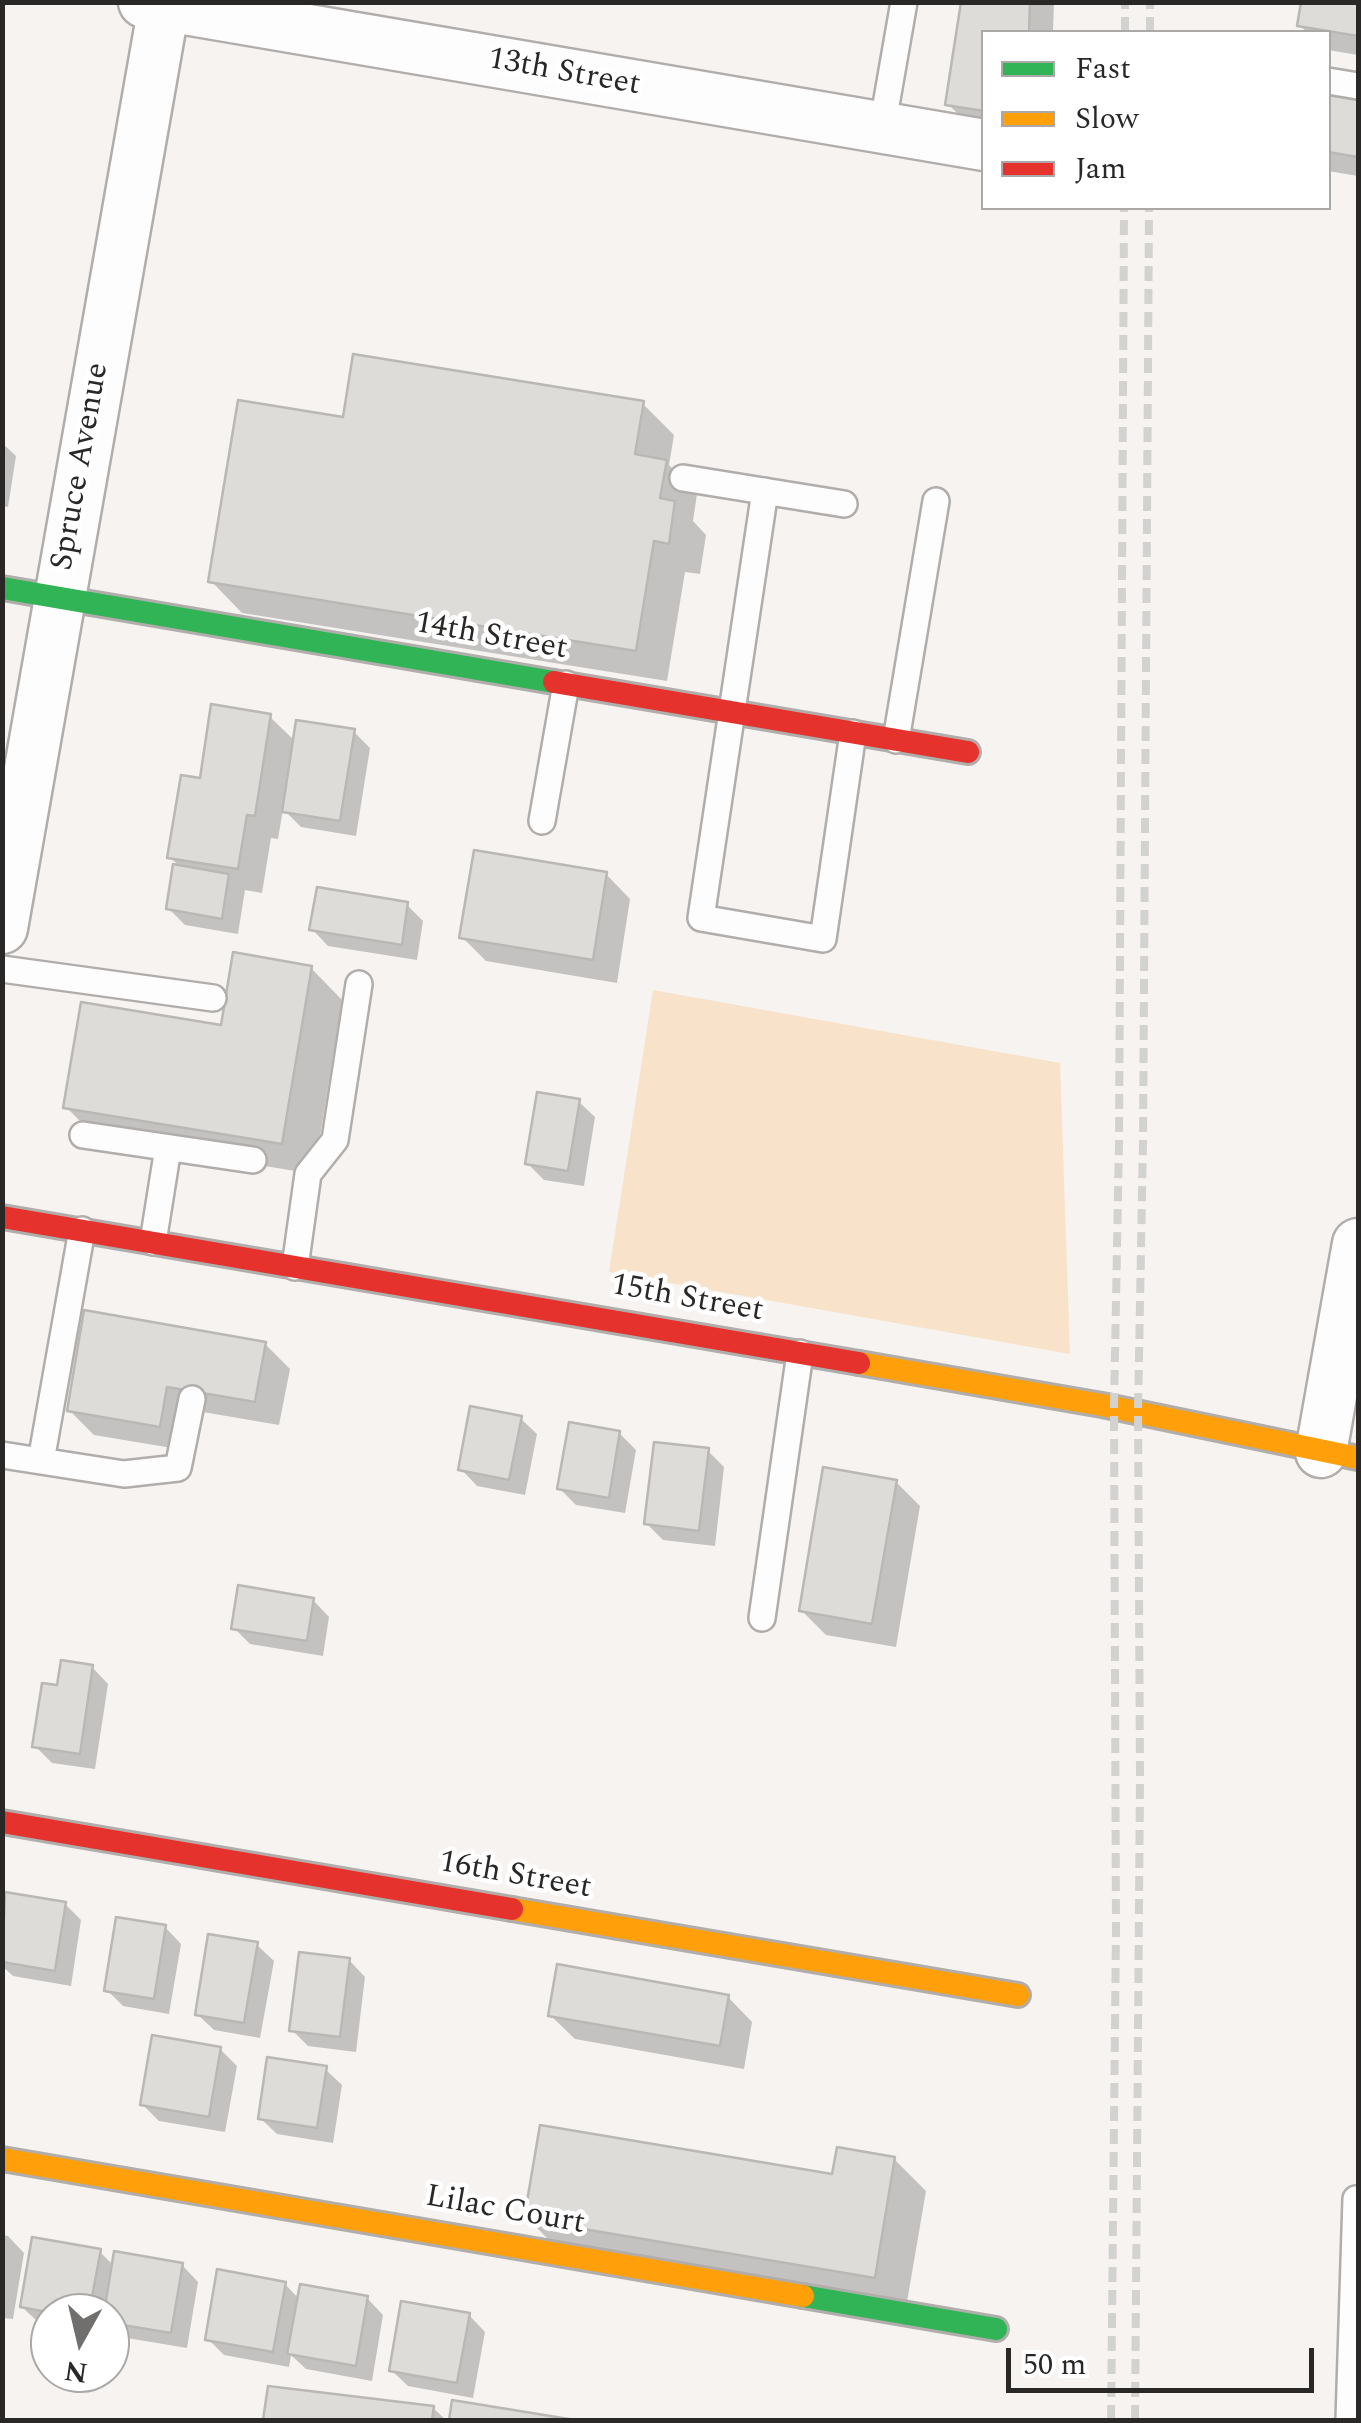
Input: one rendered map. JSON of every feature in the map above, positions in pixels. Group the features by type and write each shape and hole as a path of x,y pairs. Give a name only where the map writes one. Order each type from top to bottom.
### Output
{"street":[{"name":"13th Street","path":"154,4 348,20 981,144"},
{"name":"Spruce Avenue","path":"4,905 59,598 154,4"},
{"name":"14th Street","path":"2,588 968,752"},
{"name":"15th Street","path":"2,1217 1138,1411 1340,1455"},
{"path":"1340,1455 1358,1244"},
{"name":"16th Street","path":"2,1822 1018,1995"},
{"name":"Lilac Court","path":"2,2159 996,2329"}],"lane":[{"path":"882,128 904,2"},
{"path":"1331,82 1358,86"},
{"path":"683,478 844,504"},
{"path":"766,491 700,918 824,939 853,733"},
{"path":"896,740 936,501"},
{"path":"542,821 566,684"},
{"path":"2,970 213,998"},
{"path":"295,1266 308,1174 335,1140 358,984"},
{"path":"83,1135 253,1160"},
{"path":"153,1242 168,1148"},
{"path":"41,1461 82,1230"},
{"path":"762,1618 800,1353"},
{"path":"2,1455 124,1474 178,1468 192,1399"},
{"path":"1350,2420 1356,2199"}],"shaded area":[{"path":"653,990 1060,1063 1070,1354 609,1272"}],"building":[{"path":"961,2 1030,2 1029,30 981,30 981,111 945,105"},
{"path":"1301,2 1358,2 1358,36 1297,26"},
{"path":"1331,96 1358,100 1358,157 1331,152"},
{"path":"353,354 644,401 635,454 667,460 660,498 675,501 669,544 654,541 636,651 208,582 238,400 343,417"},
{"path":"211,704 271,714 255,816 247,815 238,869 167,858 181,775 200,778"},
{"path":"296,720 355,729 340,821 282,812"},
{"path":"474,850 607,872 593,960 459,938"},
{"path":"173,864 229,874 222,919 166,909"},
{"path":"317,887 408,902 402,945 309,930"},
{"path":"233,952 312,966 282,1144 63,1108 81,1002 221,1025"},
{"path":"537,1092 580,1099 568,1171 525,1164"},
{"path":"84,1310 266,1342 255,1402 167,1387 160,1427 67,1411"},
{"path":"470,1406 522,1416 509,1480 458,1470"},
{"path":"569,1422 620,1431 609,1498 557,1489"},
{"path":"654,1442 709,1448 699,1531 644,1524"},
{"path":"823,1467 897,1480 872,1624 799,1611"},
{"path":"238,1585 314,1598 307,1641 231,1629"},
{"path":"61,1660 93,1665 80,1754 32,1747 42,1683 57,1685"},
{"path":"5,1892 66,1902 55,1971 2,1962"},
{"path":"116,1917 166,1925 154,1999 104,1991"},
{"path":"208,1934 258,1942 244,2023 195,2015"},
{"path":"299,1952 350,1958 340,2037 289,2031"},
{"path":"557,1964 729,1995 720,2046 548,2016"},
{"path":"152,2035 221,2047 209,2117 140,2105"},
{"path":"267,2057 327,2066 317,2128 258,2119"},
{"path":"540,2125 832,2174 837,2147 895,2157 875,2278 524,2219"},
{"path":"32,2237 101,2249 93,2293 30,2293 30,2309 20,2307"},
{"path":"114,2251 183,2263 171,2333 130,2326 130,2293 107,2293"},
{"path":"217,2269 286,2282 273,2352 205,2340"},
{"path":"300,2284 368,2296 356,2366 287,2354"},
{"path":"401,2301 470,2313 457,2383 389,2371"},
{"path":"268,2386 434,2406 432,2420 263,2420"},
{"path":"452,2400 575,2420 449,2420"}],"railway":[{"path":"1125,2 1125,30"},
{"path":"1150,2 1150,30"},
{"path":"1111,2420 1124,210"},
{"path":"1135,2420 1140,1778 1138,1411 1149,210"}],"traffic: fast":[{"path":"2,588 554,682"},
{"path":"803,2296 996,2329"}],"traffic: slow":[{"path":"859,1363 1102,1405 1358,1458"},
{"path":"512,1909 1018,1995"},
{"path":"2,2159 803,2296"}],"traffic: jam":[{"path":"554,682 968,752"},
{"path":"2,1217 859,1363"},
{"path":"2,1822 512,1909"}]}
